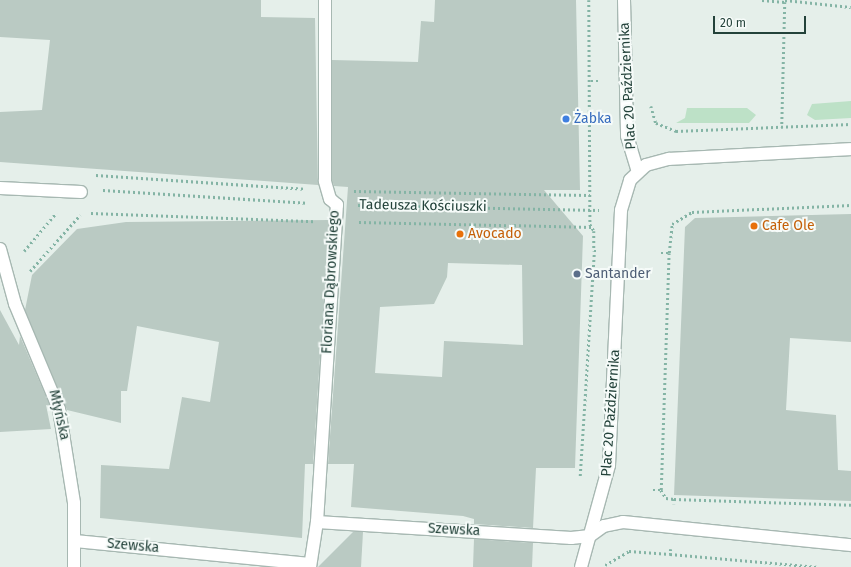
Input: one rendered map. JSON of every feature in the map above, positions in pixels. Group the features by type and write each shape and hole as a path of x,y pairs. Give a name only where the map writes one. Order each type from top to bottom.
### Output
{"street":[{"name":"Floriana Dąbrowskiego","path":"310,565 317,522 337,205 327,191 325,0"},
{"name":"Plac 20 Października","path":"624,0 628,136 638,171"},
{"name":"Plac 20 Października","path":"581,567 609,465 621,210 625,189 638,171 669,159 851,149"},
{"path":"0,188 81,192"},
{"name":"Młyńska","path":"0,249 11,292 60,409 72,481 75,541 74,567"},
{"name":"Szewska","path":"317,522 562,538 590,536"},
{"path":"590,536 604,526 623,522 851,545"},
{"name":"Szewska","path":"75,541 310,565"}],"path":[{"path":"579,486 585,442 594,251 590,209 591,81 589,0"},
{"path":"762,0 851,7"},
{"path":"782,127 785,1"},
{"path":"591,81 599,81"},
{"path":"650,98 656,123 669,130 851,124"},
{"path":"90,175 327,191 590,195"},
{"name":"Tadeusza Kościuszki","path":"81,192 105,189 337,205 621,210"},
{"path":"6,272 60,208 81,192"},
{"path":"851,205 692,212 672,224 669,253 661,490 666,498 674,499 851,505"},
{"path":"11,292 76,217 86,213 335,222 592,227"},
{"path":"594,251 603,251"},
{"path":"661,253 669,253"},
{"path":"653,490 661,490"},
{"path":"674,499 674,504"},
{"path":"670,554 671,548"},
{"path":"604,567 629,552 670,554 818,567"}],"green space":[{"path":"851,101 851,118 815,120 807,115 812,104"},
{"path":"687,108 747,108 756,115 749,123 676,123 685,118"}],"building":[{"path":"0,0 261,0 261,17 315,18 318,185 0,162 0,112 42,110 50,40 0,37"},
{"path":"435,0 576,0 580,190 544,190 583,236 575,468 536,468 533,528 474,524 474,519 463,516 351,507 354,464 328,464 348,187 334,186 332,180 332,60 418,62 421,21 434,22","holes":["448,263 522,265 523,345 444,341 442,377 375,373 380,307 434,304 447,277"]},
{"path":"851,214 851,342 790,338 786,410 836,415 838,470 851,471 851,501 674,495 685,227 695,218"},
{"path":"329,220 313,464 305,464 302,538 100,518 101,465 169,469 182,397 210,402 219,342 137,326 127,391 121,391 121,423 67,410 25,310 32,275 77,229 126,222"},
{"path":"0,310 19,345 20,336 50,406 46,405 51,429 0,432"},
{"path":"353,532 363,532 361,567 318,567"},
{"path":"474,539 533,543 532,567 473,567"}],"place":[{"name":"Żabka","path":"566,119"},
{"name":"Cafe Ole","path":"754,226"},
{"name":"Avocado","path":"460,234"},
{"name":"Santander","path":"577,274"}]}
